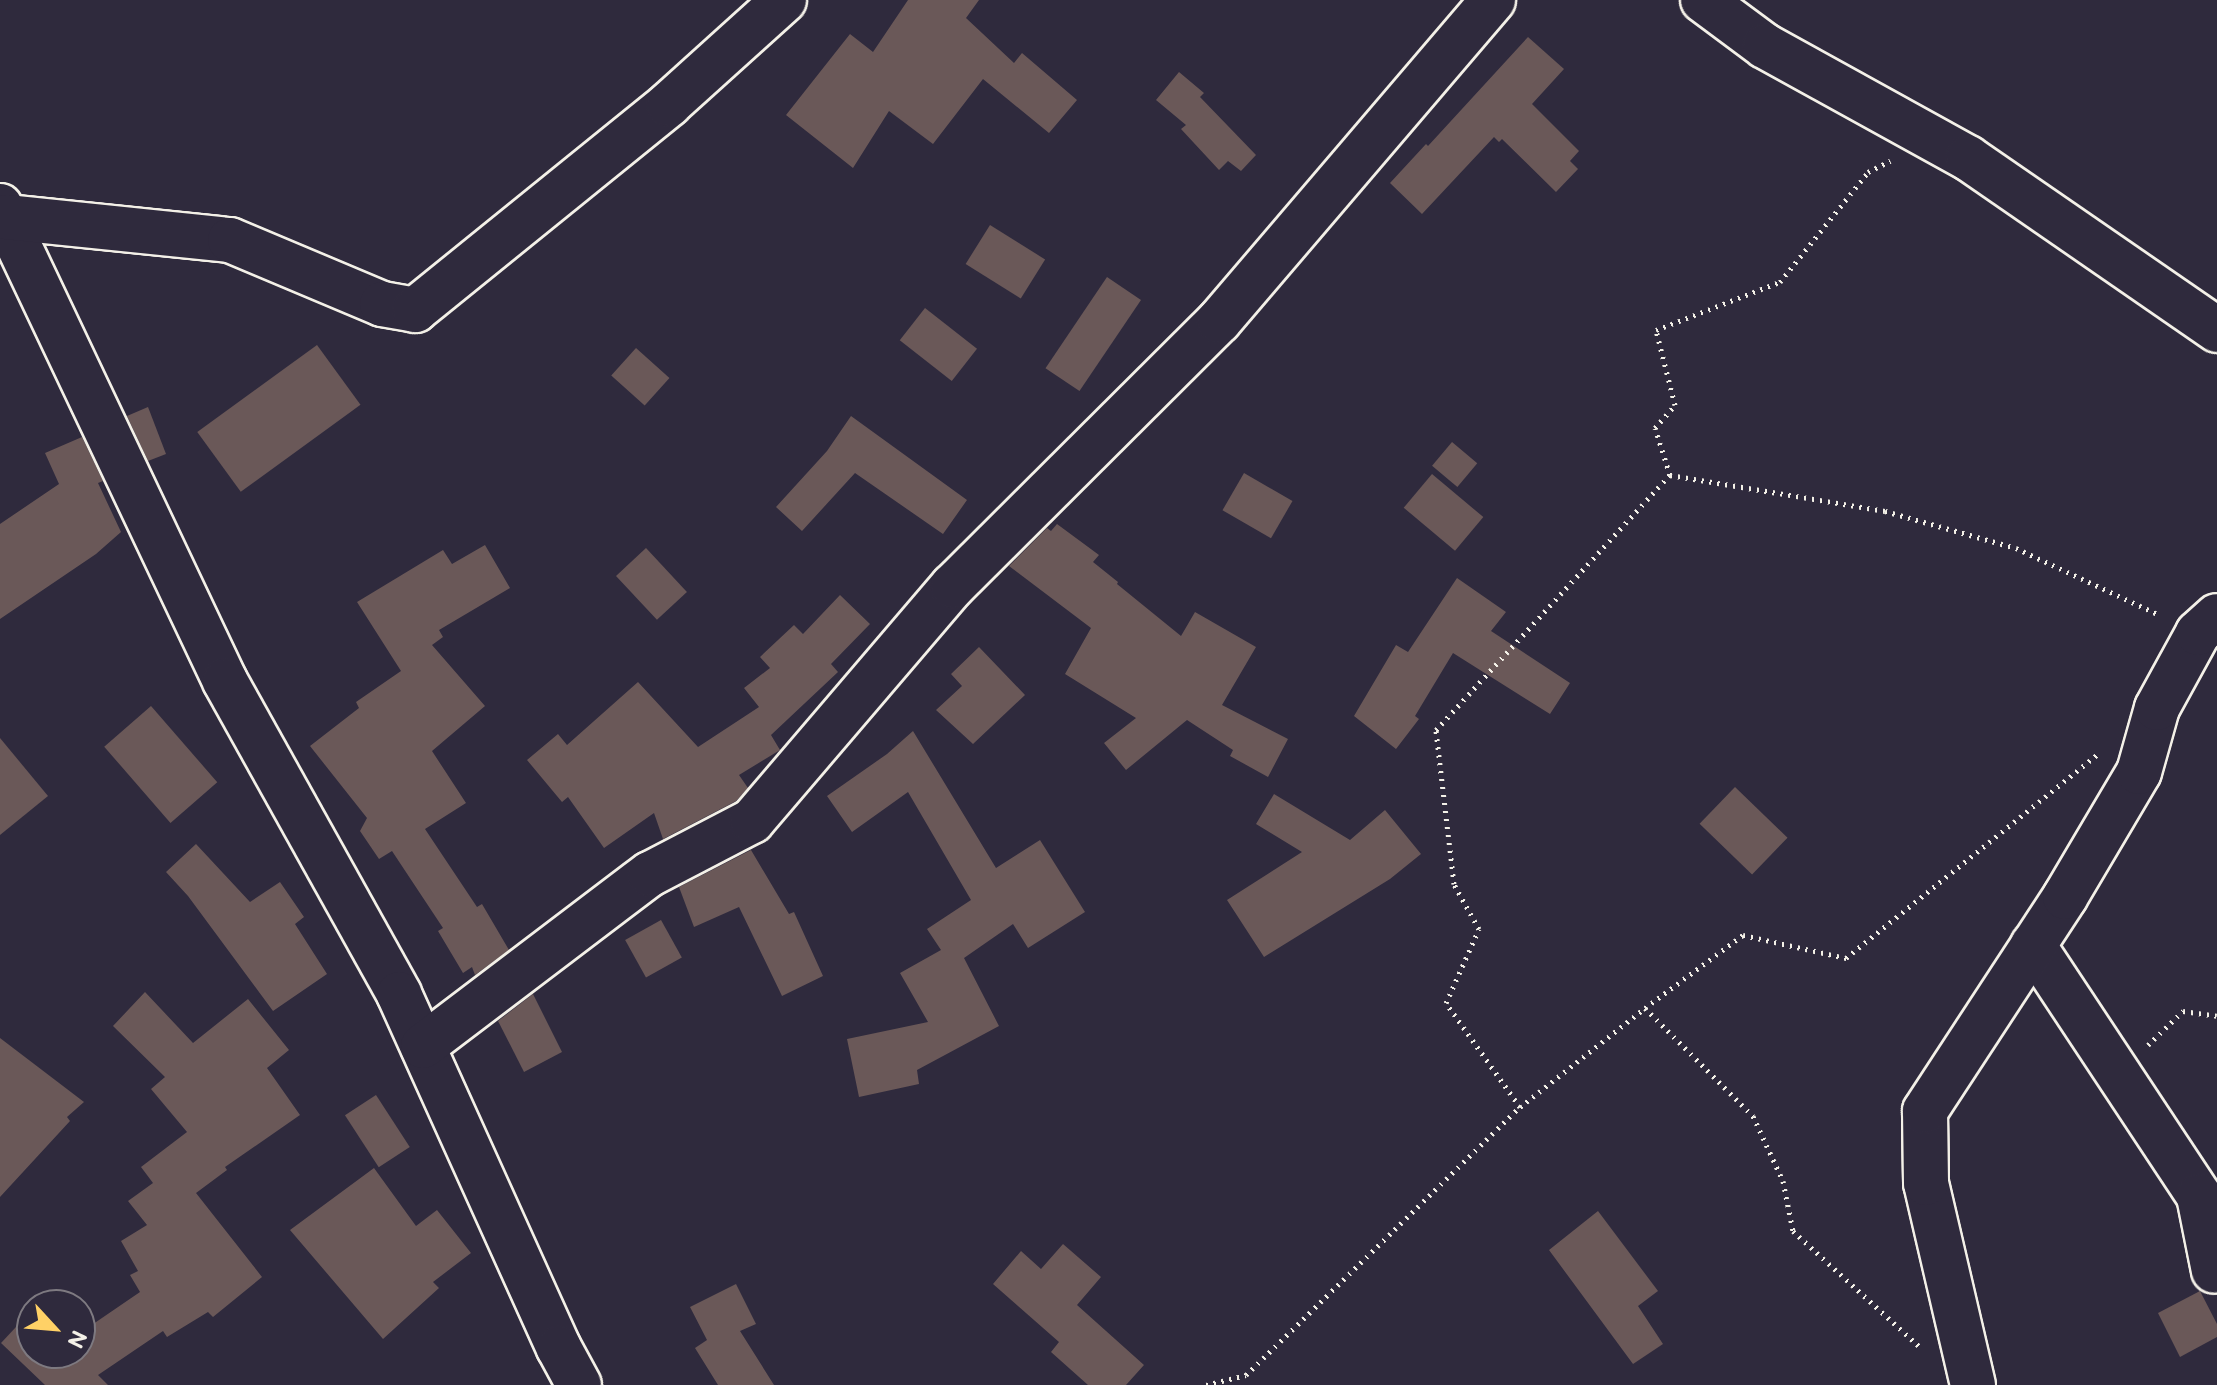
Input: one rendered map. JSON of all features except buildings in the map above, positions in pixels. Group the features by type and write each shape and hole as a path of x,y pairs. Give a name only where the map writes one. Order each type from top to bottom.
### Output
{"street":[{"path":"3,211 230,240 382,304 415,310 669,104 784,0"},
{"path":"423,1046 650,874 752,821 953,586 1219,321 1493,0"},
{"path":"1703,0 1765,46 1968,158 2217,330"},
{"path":"3,211 225,681 399,994 559,1348 579,1385"},
{"path":"1973,1385 1926,1183 1925,1111 2033,945 2139,772 2157,708 2207,624"},
{"path":"2033,945 2199,1196 2214,1271"}],"path":[{"path":"1670,475 1655,428 1675,405 1656,330 1780,282 1868,172 1933,139"},
{"path":"1670,475 1885,511 2016,548 2207,624"},
{"path":"1520,1107 1446,1003 1479,929 1454,884 1436,730 1670,475"},
{"path":"1206,1385 1246,1375 1520,1107 1743,935 1846,958 2107,748"},
{"path":"1645,1008 1753,1116 1783,1181 1793,1231 1927,1354"},
{"path":"2118,1074 2183,1011 2217,1016"}]}
